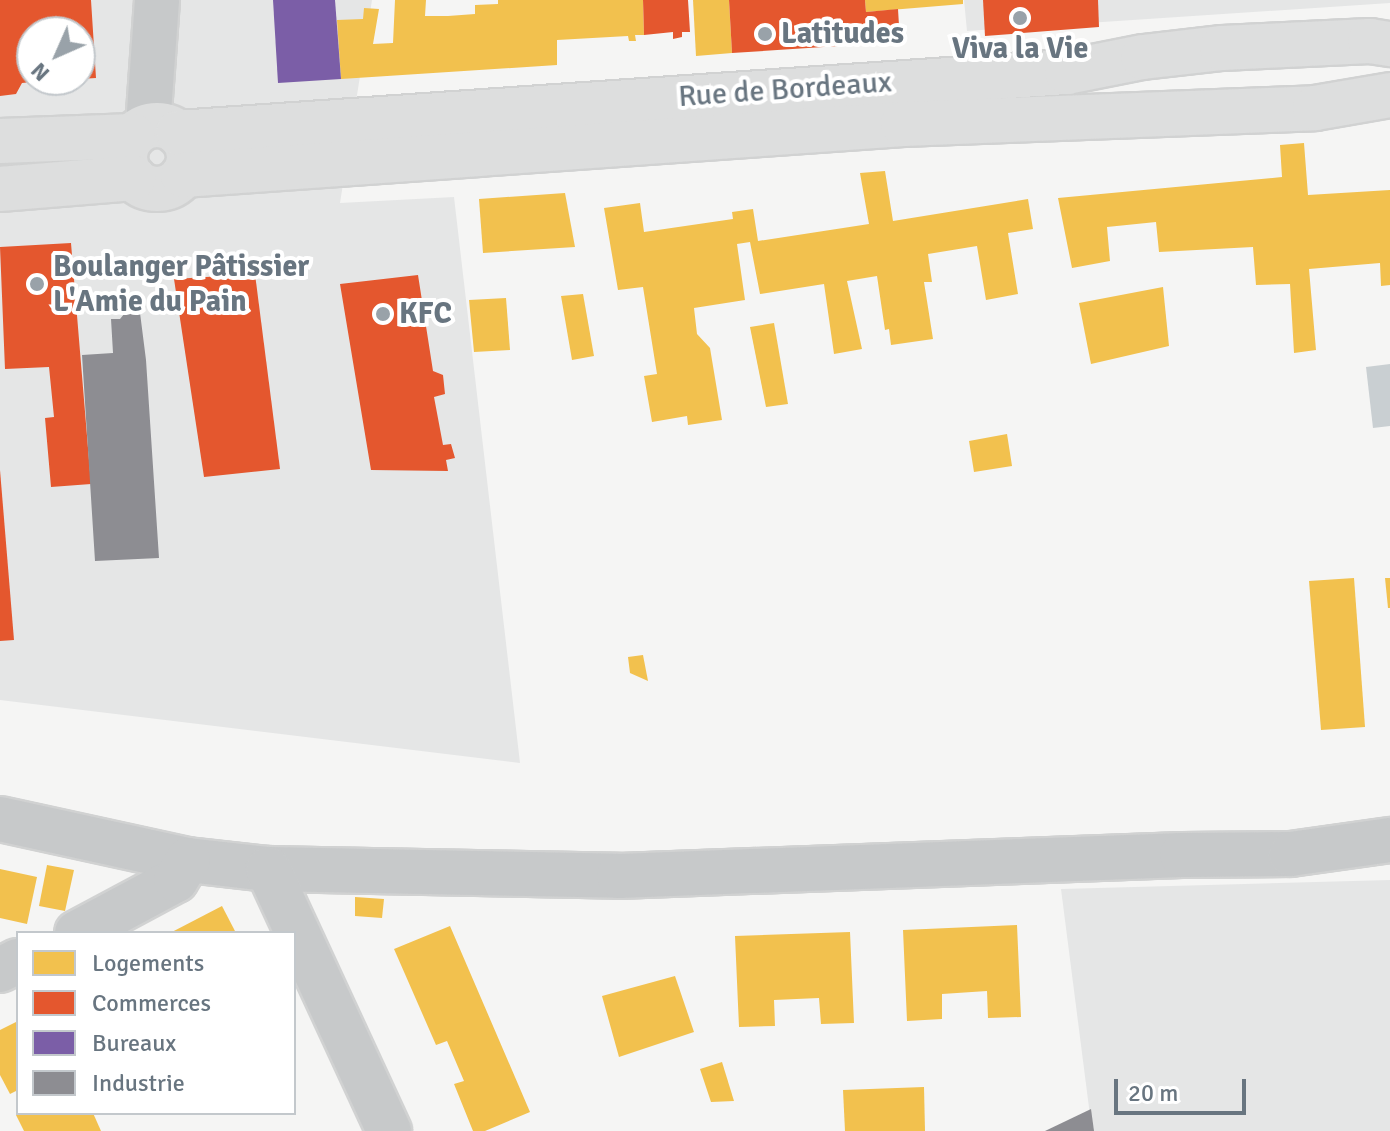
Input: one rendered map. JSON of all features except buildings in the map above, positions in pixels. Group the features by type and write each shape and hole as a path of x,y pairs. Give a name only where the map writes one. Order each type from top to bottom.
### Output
{"main road":[{"name":"Rue de Bordeaux","path":"0,189 155,150 1067,72 1120,62 1273,45 1390,44"},
{"name":"Rue de Bordeaux","path":"0,141 155,150 1315,108 1390,95"}],"street":[{"path":"155,150 157,0"},
{"path":"0,819 188,860 268,869 619,876 1182,855 1291,854 1390,840"},
{"path":"81,931 176,880 188,860"},
{"path":"268,869 389,1131"}],"shaded area":[{"path":"0,0 372,0 340,203 454,197 520,763 0,700"},
{"path":"964,0 1390,0 1390,3 967,31"},
{"path":"1390,364 1390,426 1373,428 1366,367"},
{"path":"1390,880 1390,1131 1092,1131 1061,889"}],"place":[{"name":"Viva la Vie","path":"1020,18"},
{"name":"Latitudes","path":"765,34"},
{"name":"Boulanger Pâtissier L'Amie du Pain","path":"37,284"},
{"name":"KFC","path":"383,314"}]}
